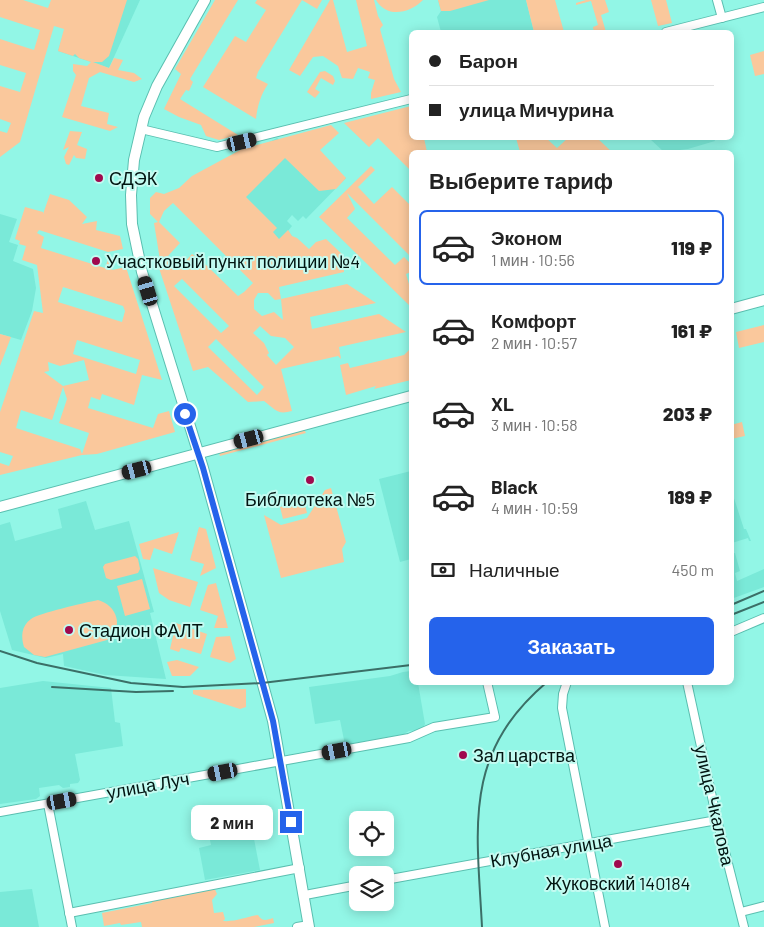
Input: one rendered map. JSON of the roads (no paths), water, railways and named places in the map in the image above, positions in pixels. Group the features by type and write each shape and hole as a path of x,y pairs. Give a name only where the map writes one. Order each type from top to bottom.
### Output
{"main road":[{"path":"205,0 157,86 141,129 132,172 132,224 142,272 198,453 273,721 309,926"},
{"path":"734,308 764,300"},
{"path":"0,507 409,397"}],"street":[{"path":"717,0 722,18"},
{"path":"677,30 764,7"},
{"path":"141,129 217,147 409,99"},
{"path":"734,631 764,618"},
{"name":"улица Луч","path":"0,812 409,738 434,727 495,717 488,685"},
{"path":"566,685 562,708 605,927"},
{"name":"улица Чкалова","path":"688,685 717,820 744,927"},
{"path":"48,804 72,927"},
{"name":"Клубная улица","path":"394,878 717,820"},
{"path":"69,913 300,868"},
{"path":"305,895 349,887"},
{"path":"741,912 764,906"},
{"path":"297,927 309,926"}],"railway":[{"path":"734,604 764,591"},
{"path":"734,614 764,602"},
{"path":"0,651 37,663 131,683 183,687 262,683 409,665"},
{"path":"482,927 478,825 481,794 488,765 500,737 520,709 544,685"},
{"path":"52,687 136,692 173,691"}],"place":[{"name":"СДЭК","path":"99,178"},
{"name":"Участковый пункт полиции №4","path":"96,261"},
{"name":"Библиотека №5","path":"310,480"},
{"name":"Стадион ФАЛТ","path":"69,630"},
{"name":"Зал царства","path":"463,755"},
{"name":"Жуковский 140184","path":"618,864"}]}
